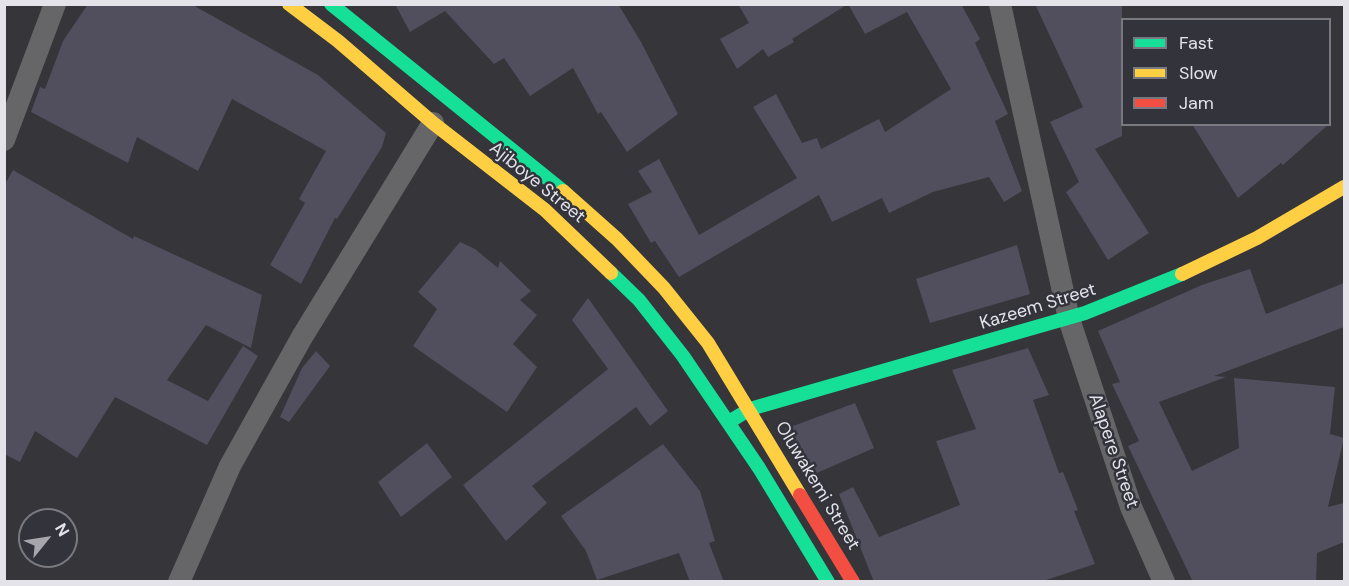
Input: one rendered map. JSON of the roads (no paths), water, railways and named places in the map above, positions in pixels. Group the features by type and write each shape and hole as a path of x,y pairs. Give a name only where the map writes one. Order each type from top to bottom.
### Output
{"street":[{"path":"4,140 55,4"},
{"name":"Ajiboye Street","path":"289,4 338,41 434,123 545,210 639,300 683,356 727,423"},
{"name":"Ajiboye Street","path":"332,4 462,108 617,239 664,288 708,343 750,409"},
{"name":"Alapere Street","path":"1000,4 1069,319 1131,507 1164,582"},
{"path":"179,582 230,466 302,338 434,123"},
{"name":"Kazeem Street","path":"727,423 750,409 1069,319 1172,279 1225,253 1344,187"},
{"name":"Oluwakemi Street","path":"750,409 853,582"},
{"path":"727,423 759,468 828,582"}]}
